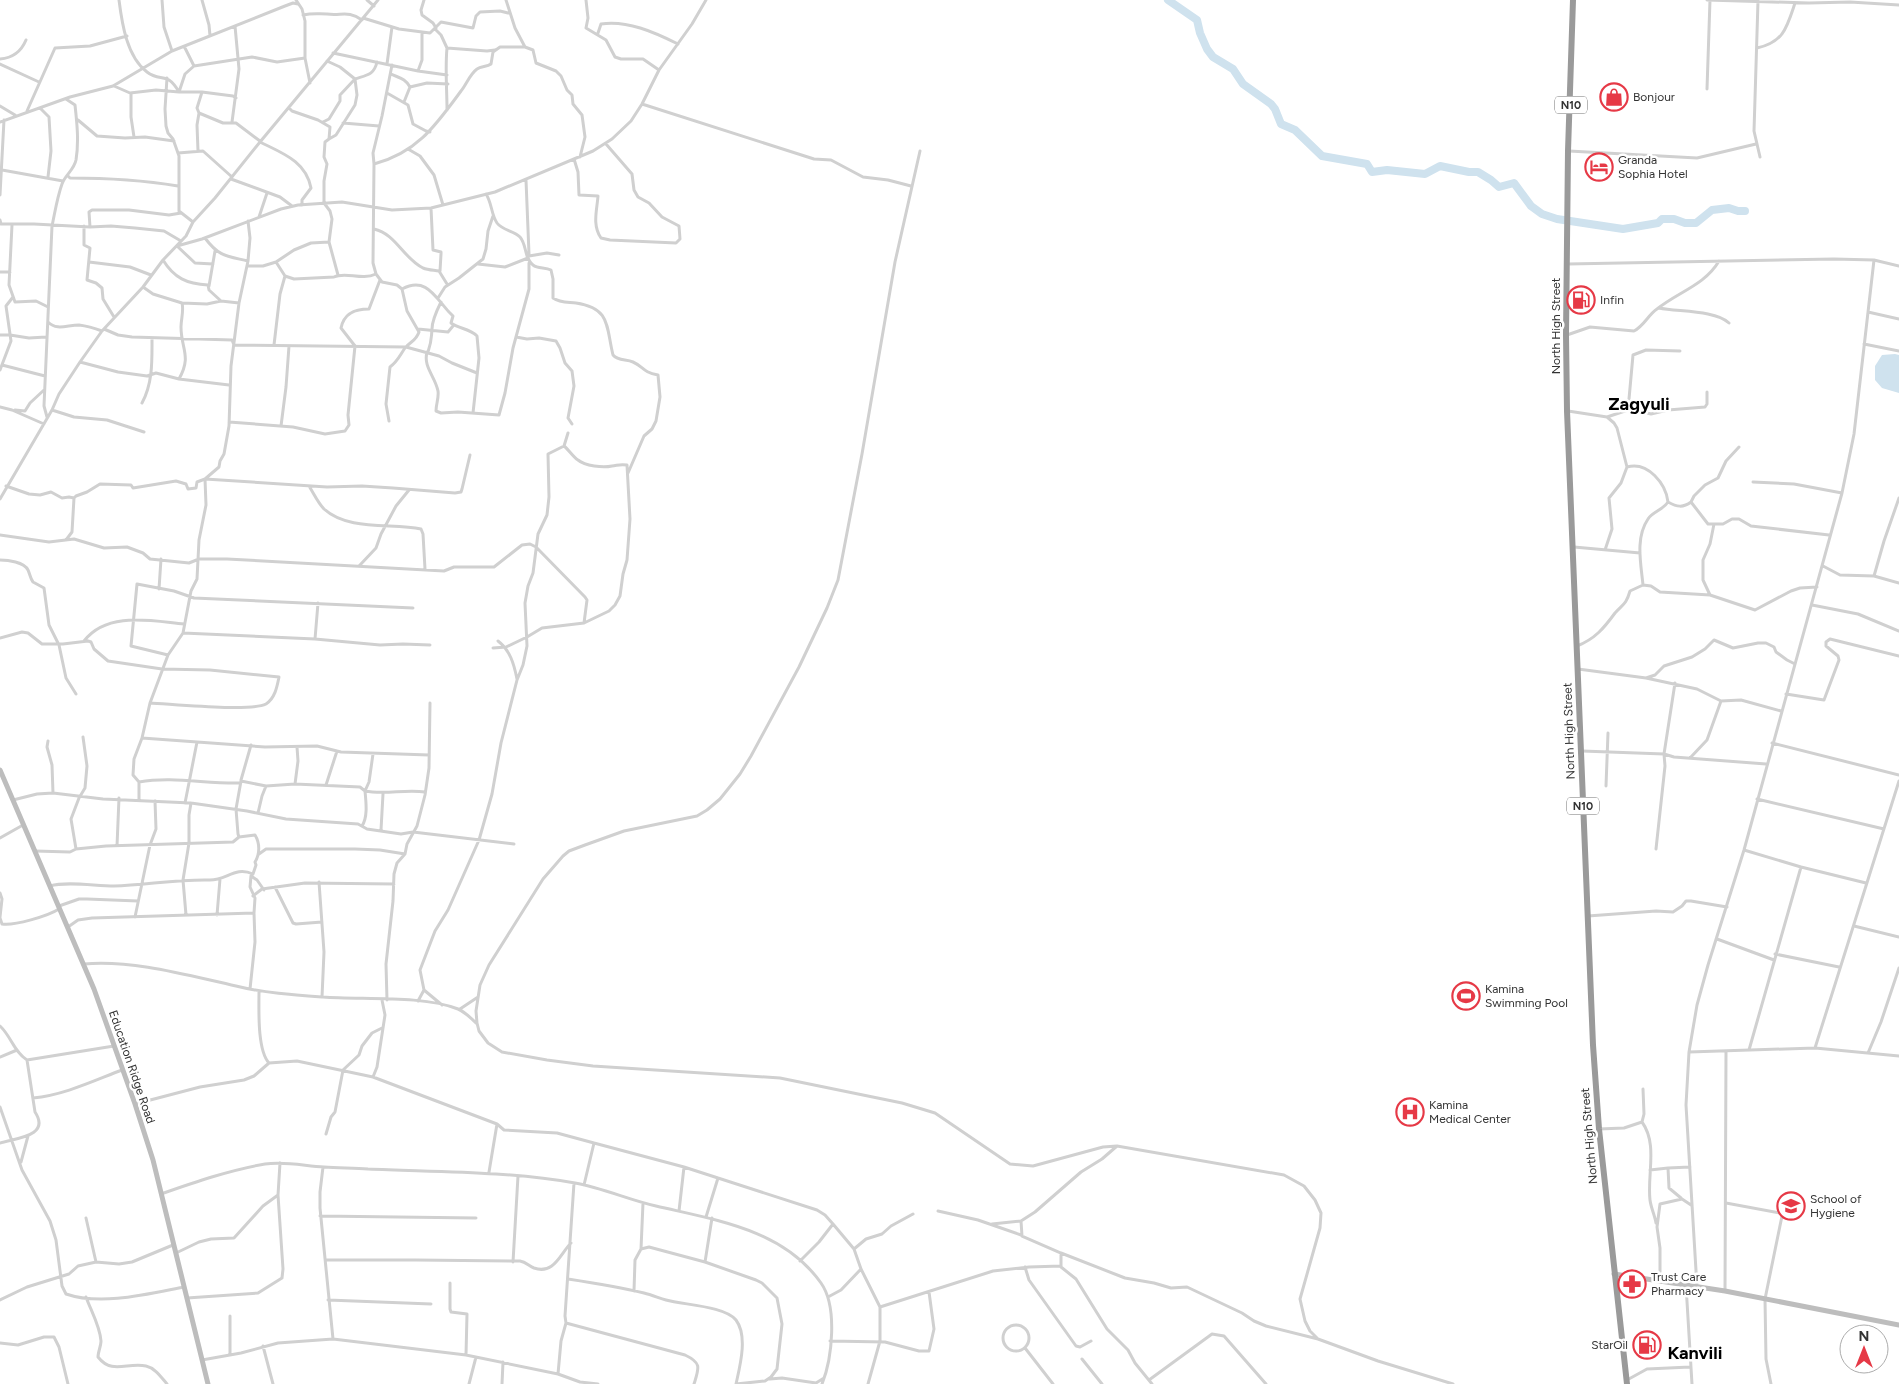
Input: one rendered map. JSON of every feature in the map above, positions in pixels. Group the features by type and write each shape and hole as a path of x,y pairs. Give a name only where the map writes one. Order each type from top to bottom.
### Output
{"highway":[{"name":"N10","path":"1568,151 1573,0"},
{"name":"North High Street","path":"1568,151 1566,335 1587,916 1599,1129 1627,1382"}],"main road":[{"name":"Education Ridge Road","path":"0,770 83,964 135,1104 161,1194 208,1384"},
{"path":"1614,1274 1765,1298 1899,1325"}],"street":[{"path":"118,0 129,45 143,68 150,74 167,78 179,92"},
{"path":"162,0 164,27 172,51"},
{"path":"202,0 210,36"},
{"path":"367,0 374,6"},
{"path":"0,499 52,410 59,394 103,330 143,287 163,260 181,241 193,222 215,198 378,0"},
{"path":"424,0 421,10 422,15 433,23 435,29 442,35 446,48 447,111"},
{"path":"506,0 509,13 524,47"},
{"path":"586,0 588,18 586,28 598,33 606,40 615,57 621,59 643,59 659,70"},
{"path":"177,246 206,238 259,217 302,204 347,202 399,210 431,208 486,194 574,160 606,144 628,124 642,104 659,70 692,24 706,0"},
{"path":"1707,89 1708,0 1794,3 1891,2 1899,5"},
{"path":"1758,1 1754,131 1760,157"},
{"path":"0,195 2,121 66,98 114,86 172,51 297,2 305,21 305,58 310,83"},
{"path":"1757,48 1769,44 1782,35 1794,3"},
{"path":"303,15 320,12 326,14 344,12 392,27 430,33 440,22 472,29 475,27 478,12 500,11 509,13"},
{"path":"598,33 601,24 618,24 649,31 678,44"},
{"path":"232,122 239,69 235,26"},
{"path":"387,64 392,27"},
{"path":"418,71 422,60 422,33"},
{"path":"27,112 39,82 57,47 90,46 127,36"},
{"path":"0,59 7,59 22,50 26,40"},
{"path":"184,46 194,66"},
{"path":"446,48 487,51 505,46 524,47 533,50 536,63 556,71 561,76 572,95 573,104 582,115 584,137 580,157"},
{"path":"374,164 388,161 430,132 467,84 472,74 477,69 491,64 494,52 498,49"},
{"path":"333,53 418,71 447,75"},
{"path":"179,92 185,74 194,66 238,58 252,57 278,62 305,58"},
{"path":"327,61 348,72 355,79 356,95 355,105 336,135 328,139"},
{"path":"323,122 329,119 337,107 340,95 355,79 371,74 377,62"},
{"path":"0,64 39,82"},
{"path":"389,421 386,404 390,367 399,359 406,347 416,340 418,330 407,311 402,289 397,285 384,284 376,274 372,263 374,229 373,153 392,65"},
{"path":"390,74 398,75 406,80 410,87"},
{"path":"167,78 166,126 168,133 174,141 180,165 178,186 179,211 193,222"},
{"path":"410,87 427,83 448,84"},
{"path":"114,86 126,93 156,90 166,92 202,92 236,98"},
{"path":"404,102 410,87"},
{"path":"198,151 197,125 199,113 197,108 202,92"},
{"path":"131,93 131,117 134,137"},
{"path":"387,93 408,105 413,124 430,132"},
{"path":"47,418 44,406 44,390 54,206 63,180 68,176 76,161 77,120 75,105 66,98"},
{"path":"642,104 814,159 831,160 863,177 888,180 911,186"},
{"path":"0,106 16,115"},
{"path":"40,108 49,117 51,151 48,177"},
{"path":"289,108 292,111 323,122 330,127 328,139 324,146 326,164 324,203 330,211 332,219 329,242 338,275"},
{"path":"199,113 223,123 232,122 260,142 294,159 309,177 311,188 302,200 302,204"},
{"path":"77,120 97,136 174,141"},
{"path":"343,123 379,126"},
{"path":"574,160 578,172 580,195 598,196 596,221 601,238 676,243 680,239 679,226 662,217 650,205 638,197 634,190 632,174 606,144"},
{"path":"1568,151 1697,158 1756,144"},
{"path":"408,149 420,156 434,175 443,205"},
{"path":"178,153 202,151 231,178 280,197 292,206"},
{"path":"476,1023 480,985 489,965 543,879 562,856 585,844 624,831 697,816 707,810 740,774 799,667 838,580 895,262 920,151"},
{"path":"2,170 63,180"},
{"path":"68,176 70,178 104,180 129,179 178,186"},
{"path":"440,302 432,330 433,338 425,359 436,383 438,393 436,411 441,413 458,412 499,415 529,289 526,180"},
{"path":"259,217 266,193"},
{"path":"486,194 491,203 493,216 498,224 521,238 529,258 535,266 551,270 553,298 558,301 595,308 606,320 613,355 616,358 631,361 648,374 658,375 660,397 656,421 652,429 644,436 628,473"},
{"path":"431,208 433,250 442,254 440,272 447,284"},
{"path":"90,227 89,212 92,210 129,210 169,215 182,213"},
{"path":"438,298 447,284 478,264 485,255 488,231 493,216"},
{"path":"6,486 29,494 40,495 51,492 62,498 74,498 100,484 131,485 133,488 176,481 186,484 188,489 196,488 197,482 205,479 219,468 224,454 229,422 229,385 239,303 248,261 250,238 248,221"},
{"path":"0,223 12,225 111,226 164,230 181,241"},
{"path":"12,225 9,285 15,302 36,301 48,307"},
{"path":"84,226 84,244 90,248 86,280 96,283 102,288 104,299 114,317"},
{"path":"374,229 389,235 409,258 422,268 440,272"},
{"path":"206,238 215,251 227,257 248,261"},
{"path":"247,266 263,266 276,262 301,247 312,243 329,242"},
{"path":"177,246 195,263 213,264"},
{"path":"215,251 209,290 221,300"},
{"path":"478,264 505,266 548,252 559,255"},
{"path":"1568,264 1834,259 1874,260 1899,266"},
{"path":"163,260 173,274 187,281 209,286"},
{"path":"1566,335 1590,328 1634,331 1658,308 1704,280 1714,270 1720,260"},
{"path":"1697,1287 1686,1105 1688,1052 1697,1005 1744,850 1766,764 1842,493 1854,434 1874,260"},
{"path":"89,262 130,267 152,275"},
{"path":"276,262 285,276 294,279 334,277 338,275 367,277 376,274"},
{"path":"0,272 10,272"},
{"path":"274,345 280,294 285,276"},
{"path":"229,422 281,426 325,434 346,431 349,425 348,415 355,346 342,328 342,324 348,315 355,310 369,309 380,280"},
{"path":"402,289 410,285 424,286 430,289 453,316 451,323 454,326"},
{"path":"143,287 153,294 182,303 207,304 221,300 239,303"},
{"path":"0,370 11,341 6,306 13,297"},
{"path":"180,379 184,372 186,351 182,339 182,303"},
{"path":"0,304 6,306"},
{"path":"1658,308 1693,313 1710,313 1724,318 1729,323"},
{"path":"1868,312 1899,319"},
{"path":"48,321 56,327 89,326 118,335 152,338 232,340 234,345"},
{"path":"454,326 464,328 477,336 479,358 473,413"},
{"path":"418,330 448,332 454,326"},
{"path":"0,335 46,338"},
{"path":"142,403 151,374 152,338"},
{"path":"516,338 539,338 556,342 560,348 566,363 572,371 574,386 568,418 572,424"},
{"path":"1864,344 1899,351"},
{"path":"234,345 406,347 427,352 477,373"},
{"path":"281,426 289,346"},
{"path":"1628,410 1633,355 1646,350 1680,351"},
{"path":"80,362 118,372 147,376 151,374 229,385"},
{"path":"2,365 45,376"},
{"path":"12,410 25,411 30,403 44,390"},
{"path":"1568,411 1607,417 1628,410 1651,414 1668,410 1705,407 1707,404 1707,392"},
{"path":"0,407 12,410 44,424"},
{"path":"52,410 74,417 107,420 144,432"},
{"path":"1605,550 1612,529 1609,498 1621,483 1627,467 1617,428 1607,417"},
{"path":"418,1002 424,990 420,970 423,960 435,931 448,910 479,840 492,794 501,742 517,680 523,665 526,637 525,603 533,573 540,528 547,515 549,498 548,454 564,446 568,433"},
{"path":"493,648 506,647 542,628 584,623 609,611 620,596 627,560 630,518 628,465 620,464 603,467 577,460 572,452 564,446"},
{"path":"1668,502 1676,506 1691,502 1705,485 1718,478 1726,461 1739,447"},
{"path":"205,479 309,486 362,486 455,493 461,492 470,455"},
{"path":"1627,467 1639,466 1652,473 1666,489 1668,502 1666,506 1648,518 1642,532 1640,553 1643,585"},
{"path":"140,800 139,782 133,775 133,768 150,703 168,655 182,633 192,587 197,579 199,540 206,505 205,479"},
{"path":"1753,482 1794,484 1842,493"},
{"path":"309,486 322,507 341,520 353,523 416,528 423,531 425,569"},
{"path":"360,565 376,548 402,496 410,489"},
{"path":"66,540 72,532 74,498"},
{"path":"1874,576 1899,498"},
{"path":"1691,502 1704,521 1714,524 1723,524 1732,519 1739,519 1751,526 1829,535"},
{"path":"1710,595 1703,580 1703,560 1710,544 1714,524"},
{"path":"0,535 49,542 66,540 86,542 104,548 127,547 143,553 150,559 189,563 199,559 444,570 454,567 494,567 522,546 530,544 536,547 586,598 584,623"},
{"path":"1573,547 1640,553"},
{"path":"1,559 24,565 28,568 33,582 44,588 49,625 59,644 66,678 76,694"},
{"path":"159,590 161,559"},
{"path":"1823,566 1840,575 1874,576 1899,583"},
{"path":"168,655 131,646 132,619 137,584 190,597 413,608"},
{"path":"1577,646 1591,640 1601,632 1626,604 1630,592 1643,585 1651,586 1660,592 1710,595 1755,610 1791,591 1800,588 1817,587"},
{"path":"315,639 318,603"},
{"path":"1812,605 1858,614 1899,631"},
{"path":"83,641 89,632 113,622 132,619 184,624"},
{"path":"0,638 22,632 28,633 42,644 91,642 94,649 108,661 162,669 210,670 279,677 274,695 265,704 259,706 231,707 150,703"},
{"path":"182,633 315,639 380,645 430,645"},
{"path":"1786,694 1824,700 1839,660 1838,656 1826,646 1826,642 1830,639 1899,656"},
{"path":"1646,678 1655,675 1664,666 1692,657 1705,649 1714,640 1733,648 1766,643 1774,647 1783,658 1795,664"},
{"path":"498,641 506,647 510,654 517,680"},
{"path":"1578,669 1675,683 1697,689 1720,700 1742,700 1781,711"},
{"path":"1656,849 1665,766 1664,754 1675,683"},
{"path":"1690,758 1707,740 1720,700"},
{"path":"387,1000 386,964 395,868 405,854 425,792 429,755 430,703"},
{"path":"1606,786 1608,733"},
{"path":"76,850 71,818 85,788 85,747 83,737"},
{"path":"142,738 251,746 317,746 337,751 373,754 429,755"},
{"path":"48,741 47,747 52,765 53,793"},
{"path":"185,803 197,742"},
{"path":"1772,743 1899,775"},
{"path":"239,837 236,809 251,746"},
{"path":"295,784 298,769 297,747"},
{"path":"326,785 337,751"},
{"path":"1581,751 1664,754 1674,757 1766,764"},
{"path":"362,826 365,821 365,791 369,782 373,754"},
{"path":"139,782 157,779 189,780 241,782 266,786 295,784 360,787 365,791 383,793 407,790 425,792"},
{"path":"1815,1048 1899,781"},
{"path":"258,813 266,786"},
{"path":"13,800 37,794 53,793 103,799 119,798 191,803 236,809 286,819 354,824 370,830 401,834 413,832 514,844"},
{"path":"381,830 383,793"},
{"path":"117,846 119,798"},
{"path":"1757,799 1884,829"},
{"path":"135,917 150,845 156,829 154,801"},
{"path":"186,914 183,880 188,843 188,814 191,803"},
{"path":"0,838 24,825"},
{"path":"35,851 70,852 117,846 233,842 239,837 255,836 258,840 258,854 254,862 256,865 250,887 255,898 255,942 250,989"},
{"path":"258,854 266,849 323,848 380,850 405,854"},
{"path":"1744,850 1801,867 1866,883"},
{"path":"1749,1050 1801,867"},
{"path":"50,886 59,883 97,886 141,885 183,880 220,879 239,871 248,871 264,890"},
{"path":"217,915 220,879"},
{"path":"253,896 275,887 319,882 394,884"},
{"path":"319,882 324,952 322,997"},
{"path":"275,887 293,923 322,922"},
{"path":"0,893 2,899 0,918 2,924 11,925 42,918 79,899 138,901"},
{"path":"1587,916 1656,911 1672,912 1686,902 1691,901 1727,907"},
{"path":"68,927 82,918 254,913"},
{"path":"1854,926 1899,937"},
{"path":"1717,939 1774,960"},
{"path":"1775,954 1840,968"},
{"path":"83,964 100,963 138,966 260,991 442,1005 460,1009 476,1023 488,1043 502,1052 592,1066 780,1078 902,1103 935,1112 1010,1164 1033,1166 1103,1146 1118,1146 1284,1175 1304,1186 1315,1200 1320,1213 1320,1228 1300,1299 1300,1308 1310,1331 1318,1339"},
{"path":"1868,1053 1874,1034 1881,1022 1899,968"},
{"path":"424,990 442,1005"},
{"path":"260,991 260,1028 265,1067"},
{"path":"460,1009 478,997"},
{"path":"373,1077 377,1067 385,1015 382,1000"},
{"path":"0,1026 17,1050 27,1060 35,1112 40,1122 39,1127 34,1133 0,1143"},
{"path":"326,1134 331,1117 336,1112 343,1070 359,1054 362,1046 372,1033 382,1028"},
{"path":"0,1033 5,1031"},
{"path":"27,1060 114,1046"},
{"path":"1688,1052 1815,1048 1899,1056"},
{"path":"0,1057 17,1050"},
{"path":"1725,1291 1726,1052"},
{"path":"264,1058 269,1063"},
{"path":"135,1104 177,1092 244,1080 254,1076 269,1063 297,1061 373,1077 497,1124 504,1130 557,1133 684,1167 817,1210 825,1215 854,1249 861,1269 880,1307 880,1342 868,1384"},
{"path":"33,1098 74,1089 122,1070"},
{"path":"1642,1122 1644,1114 1643,1089"},
{"path":"0,1107 20,1164 50,1221 56,1240 62,1286 66,1294 86,1298 107,1298 143,1295 184,1286"},
{"path":"1599,1129 1624,1128 1642,1122"},
{"path":"1642,1122 1649,1131 1650,1200 1660,1248 1660,1280"},
{"path":"489,1172 497,1124"},
{"path":"20,1164 28,1136"},
{"path":"584,1185 594,1143"},
{"path":"992,1224 1021,1220 1042,1208 1081,1172 1118,1146"},
{"path":"161,1194 202,1180 265,1164 280,1163 323,1167 489,1172 584,1185 643,1203 706,1216 768,1238 800,1261 820,1282 828,1297 831,1311 829,1362 822,1384"},
{"path":"186,1298 250,1294 265,1289 282,1278 278,1195 280,1163"},
{"path":"323,1167 320,1216 333,1339"},
{"path":"679,1211 684,1167"},
{"path":"1650,1170 1690,1167"},
{"path":"1668,1168 1670,1188 1691,1205"},
{"path":"513,1262 518,1176"},
{"path":"706,1216 718,1178"},
{"path":"558,1374 561,1341 566,1323 574,1183"},
{"path":"175,1254 199,1242 211,1239 234,1238 263,1206 278,1195"},
{"path":"1657,1227 1660,1204 1682,1198"},
{"path":"634,1291 636,1260 641,1249 643,1203"},
{"path":"1726,1203 1780,1213 1782,1216 1765,1298 1766,1359 1771,1384"},
{"path":"938,1211 949,1212 992,1224 1125,1278 1171,1288 1187,1287 1266,1326 1318,1339 1378,1361 1453,1384"},
{"path":"854,1249 866,1238 882,1234 891,1226 902,1222 913,1214"},
{"path":"320,1216 476,1218"},
{"path":"86,1218 96,1262"},
{"path":"705,1262 712,1218"},
{"path":"1021,1220 1022,1236"},
{"path":"800,1261 819,1242 833,1224"},
{"path":"326,1260 524,1262 535,1268 552,1267 571,1243"},
{"path":"0,1300 13,1292 68,1274 78,1266 96,1262 120,1264 132,1262 173,1244"},
{"path":"641,1249 649,1247 705,1262 762,1283 776,1298 781,1317 782,1337 777,1369 768,1379"},
{"path":"1061,1253 1061,1266"},
{"path":"880,1307 994,1272 1025,1267 1061,1266 1076,1279 1107,1329 1128,1350 1135,1363 1152,1384"},
{"path":"1025,1267 1029,1280 1076,1346 1080,1347 1091,1341"},
{"path":"828,1297 841,1290 861,1269"},
{"path":"568,1279 634,1291 665,1300 719,1310 732,1316 739,1326 741,1335 741,1350 736,1384 782,1378 816,1383 824,1377"},
{"path":"450,1283 450,1309 452,1312 466,1314 466,1355"},
{"path":"1686,1285 1692,1384"},
{"path":"830,1341 880,1342 919,1351 929,1351 934,1329 929,1292"},
{"path":"86,1298 100,1333 101,1344 98,1357 104,1365 110,1367 146,1366 154,1370 167,1384"},
{"path":"328,1300 431,1304"},
{"path":"230,1316 230,1355"},
{"path":"566,1323 685,1355 694,1360 699,1369 694,1384"},
{"path":"1017,1325 1026,1330 1029,1339 1025,1348 1015,1350 1007,1346 1004,1337 1008,1328 1017,1325"},
{"path":"1149,1380 1212,1334 1224,1336 1266,1384"},
{"path":"0,1343 18,1344 48,1336 54,1337 59,1347 68,1384"},
{"path":"202,1360 278,1343 333,1339 466,1355 558,1374 580,1383 598,1384"},
{"path":"263,1346 273,1384"},
{"path":"1025,1348 1053,1384"},
{"path":"469,1384 476,1357"},
{"path":"1082,1359 1102,1384"},
{"path":"502,1384 503,1362"},
{"path":"1627,1382 1646,1368 1690,1367"}],"water":[{"path":"1882,355 1899,355 1899,393 1882,388 1875,380 1875,366"}],"waterway":[{"path":"1168,0 1197,20 1200,33 1213,57 1233,69 1243,84 1271,104 1281,124 1295,130 1322,156 1367,164 1372,172 1387,170 1425,174 1440,166 1478,172 1499,187 1514,183 1531,206 1542,214 1557,219 1623,229 1658,223 1662,219 1696,223 1712,210 1729,208 1745,211"}],"place":[{"name":"Bonjour","path":"1614,97"},
{"name":"Granda Sophia Hotel","path":"1599,167"},
{"name":"Infin","path":"1581,300"},
{"name":"Kamina Swimming Pool","path":"1466,996"},
{"name":"Kamina Medical Center","path":"1410,1112"},
{"name":"School of Hygiene","path":"1791,1206"},
{"name":"Trust Care Pharmacy","path":"1632,1284"},
{"name":"StarOil","path":"1647,1345"}],"district":[{"name":"Zagyuli","path":"1639,404"},
{"name":"Kanvili","path":"1695,1353"}]}
